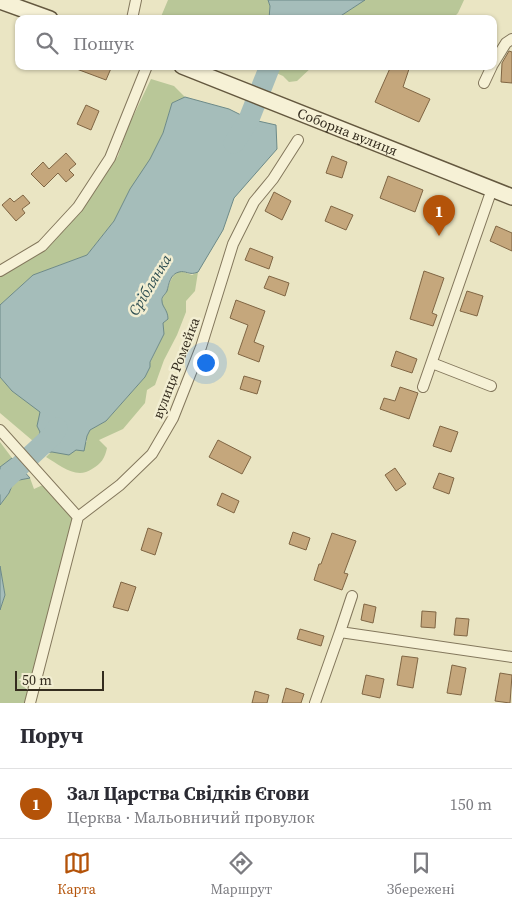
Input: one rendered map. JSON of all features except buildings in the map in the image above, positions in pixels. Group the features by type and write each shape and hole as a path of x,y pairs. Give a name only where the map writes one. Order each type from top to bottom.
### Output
{"main road":[{"path":"0,1 39,15"},
{"name":"Соборна вулиця","path":"192,70 512,197"}],"street":[{"path":"133,15 136,0"},
{"path":"497,57 506,43 512,39"},
{"path":"0,272 42,246 78,207 110,158 145,70"},
{"path":"484,84 490,70"},
{"name":"вулиця Ромейка","path":"78,516 120,485 152,454 174,418 201,347 233,244 254,202 273,179 298,140"},
{"path":"423,387 492,189"},
{"path":"432,363 491,386"},
{"path":"0,430 78,516 30,703"},
{"path":"314,703 352,596"},
{"path":"340,632 512,658"}],"green space":[{"path":"168,0 268,0 270,6 269,15 162,15"},
{"path":"365,0 464,0 456,15 342,15"},
{"path":"276,70 309,70 297,81 289,82 283,76 274,72"},
{"path":"151,79 174,86 185,97 172,103 163,133 114,221 87,255 33,275 0,305 0,275 55,240 85,206 118,156 127,129"},
{"path":"181,271 192,275 198,272 195,291 186,301 186,312 177,335 164,360 155,385 147,390 145,403 123,429 99,440 107,448 104,458 92,469 80,473 74,472 46,457 51,452 87,442 90,430 106,421 145,377 164,334 163,323 168,319 162,299 174,275"},
{"path":"0,377 12,391 41,412 37,426 40,432 38,438 33,441 0,413"},
{"path":"0,442 12,458 0,467"},
{"path":"30,478 34,489 45,484 74,518 25,703 0,703 0,610 5,595 0,566 0,505 9,493 14,481"}],"water":[{"path":"268,0 365,0 342,15 269,15"},
{"path":"185,97 229,109 249,119 276,125 277,149 234,198 223,230 198,272 176,273 169,282 162,300 168,319 163,323 164,334 145,377 106,421 90,430 84,451 76,450 69,455 52,452 41,453 33,441 38,438 40,432 37,426 40,412 12,391 0,377 0,305 33,275 87,255 114,221 130,189 150,159 163,133 172,103"},
{"path":"12,458 30,478 14,481 9,493 0,505 0,467"},
{"path":"0,566 5,595 0,610"}],"waterway":[{"name":"Сріблянка","path":"234,143 249,119 268,70"},
{"name":"Сріблянка","path":"0,484 52,436 57,428"}],"place":[{"name":"Зал Царства Свідків Єгови","path":"439,236"}]}
